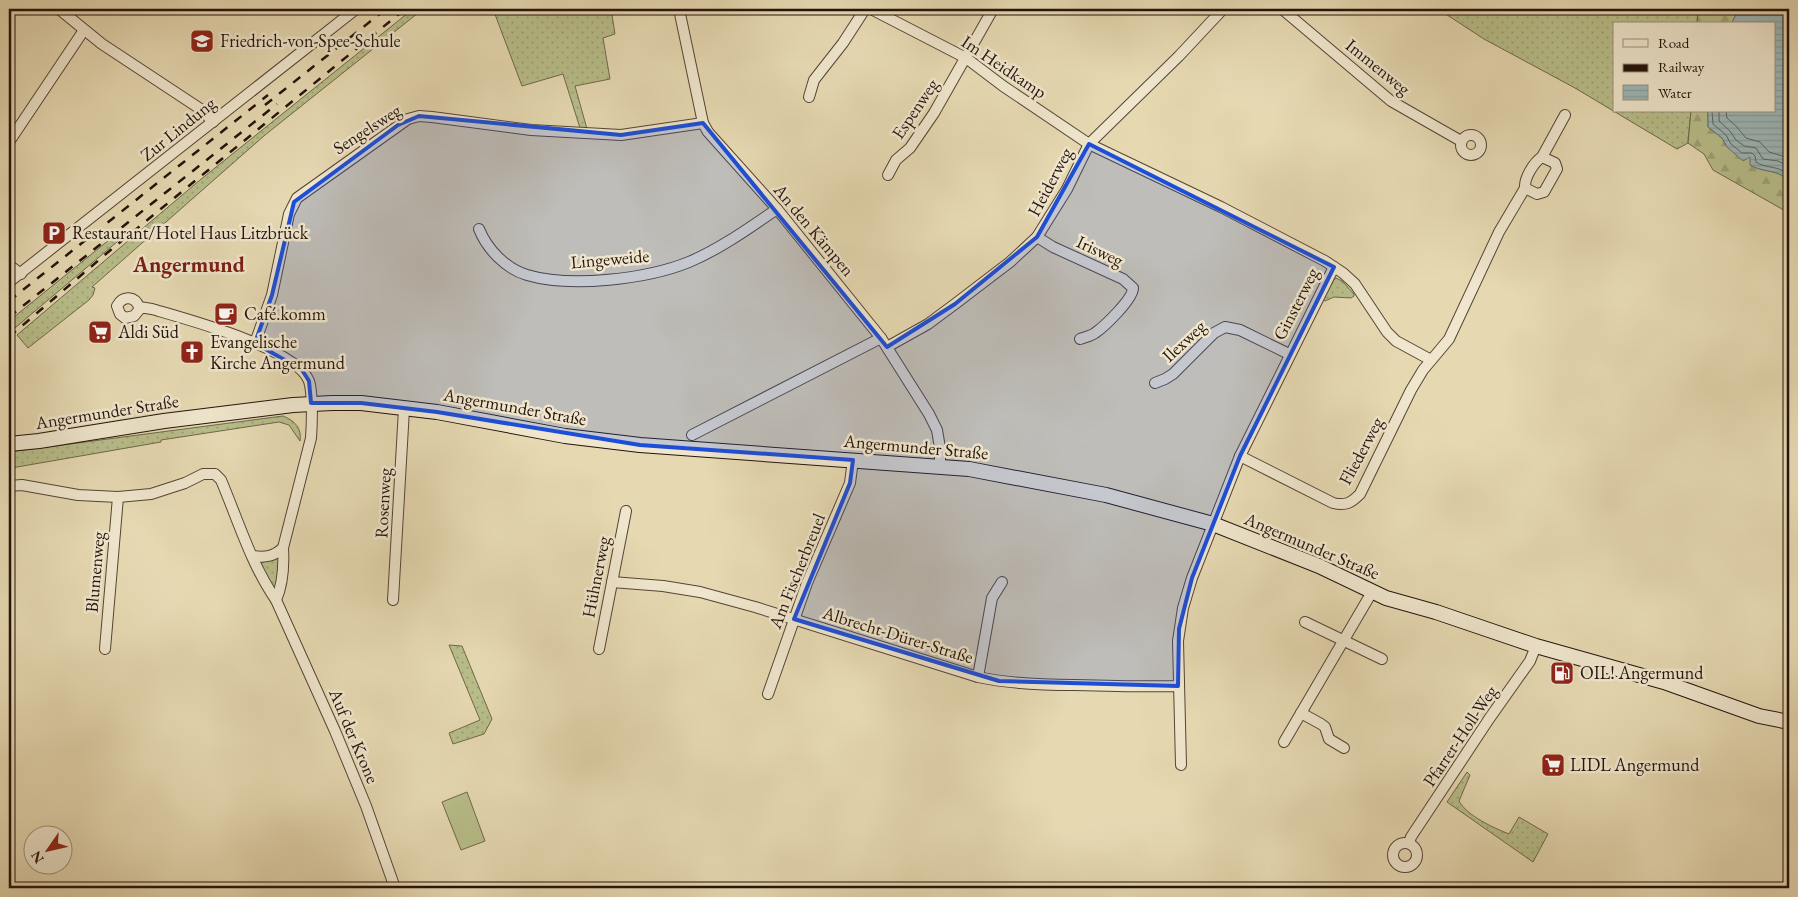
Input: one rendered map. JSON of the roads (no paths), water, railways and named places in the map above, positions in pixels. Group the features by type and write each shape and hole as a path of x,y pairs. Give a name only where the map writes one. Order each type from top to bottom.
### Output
{"main road":[{"name":"Angermunder Straße","path":"9,444 164,421 311,403 361,403 437,412 565,436 606,441 979,470 1098,493 1213,524 1318,566 1395,601 1436,612 1536,646 1664,682 1741,710 1788,722"}],"street":[{"path":"59,9 84,30 202,110 213,122"},
{"name":"Zur Lindung","path":"9,282 356,9"},
{"name":"An den Kämpen","path":"679,9 703,123 708,132 777,209 884,343 937,430 940,466"},
{"path":"809,97 814,80 843,43 865,9"},
{"name":"Im Heidkamp","path":"872,9 966,58 1003,86 1089,144"},
{"name":"Espenweg","path":"888,175 896,160 910,148 934,113 993,9"},
{"name":"Heiderweg","path":"692,435 884,343 928,324 1010,262 1037,237 1066,189 1089,144 1185,50 1223,9"},
{"name":"Immenweg","path":"1282,9 1391,101 1461,141"},
{"path":"9,142 84,30"},
{"name":"Fliederweg","path":"1240,456 1333,502 1343,505 1353,501 1360,494 1411,390 1423,370 1448,339 1499,232 1525,188 1524,182 1537,160 1542,156 1564,114"},
{"name":"Sengelsweg","path":"255,343 272,295 289,214 297,198 408,119 419,116 532,130 621,135 703,123"},
{"name":"Ginsterweg","path":"1089,144 1221,207 1334,267 1289,354 1240,456 1192,578 1183,608 1178,641 1182,765"},
{"path":"1525,188 1537,194 1544,192 1557,169 1555,163 1542,156"},
{"name":"Lingeweide","path":"479,229 493,252 527,275 549,279 592,281 658,272 689,262 716,248 777,209"},
{"name":"Irisweg","path":"1037,237 1053,247 1123,279 1133,288 1133,292 1126,302 1094,334 1080,339"},
{"path":"9,265 20,274"},
{"path":"1334,267 1355,284 1387,332 1396,340 1431,360"},
{"path":"139,307 177,316 238,335 297,365 309,381 312,438 284,548 280,592 276,600"},
{"name":"Ilexweg","path":"1155,383 1173,374 1214,334 1225,327 1240,330 1289,354"},
{"name":"Rosenweg","path":"394,600 404,408"},
{"name":"Am Fischerbreuel","path":"768,694 807,583 850,483 853,460"},
{"name":"Auf der Krone","path":"118,498 151,494 185,483 203,474 215,474 221,480 253,556 270,592 276,600 335,730 366,806 395,888"},
{"path":"9,486 22,484 78,495 118,498"},
{"name":"Blumenweg","path":"105,649 118,498"},
{"name":"Hühnerweg","path":"599,649 626,510"},
{"path":"253,556 268,557 284,548"},
{"name":"Albrecht-Dürer-Straße","path":"612,582 663,586 700,592 794,619 978,677 1019,684 1136,687 1178,686"},
{"path":"978,677 992,598 1002,582"},
{"path":"1284,742 1372,592"},
{"path":"1305,622 1382,659"},
{"name":"Pfarrer-Holl-Weg","path":"1409,844 1411,837 1481,730 1530,661 1536,646"},
{"path":"1301,713 1325,727 1329,739 1344,748"}],"water":[{"path":"1737,9 1789,9 1789,183 1782,175 1750,165 1750,157 1743,161 1727,147 1722,138 1708,127 1707,112 1776,112 1776,22 1732,22"}],"railway":[{"path":"265,105 386,9"},
{"path":"9,337 107,253 405,9"},
{"path":"9,301 268,95"},
{"path":"9,317 277,104"}],"place":[{"name":"Friedrich-von-Spee-Schule","path":"202,41"},
{"name":"Restaurant/Hotel Haus Litzbrück","path":"54,233"},
{"name":"Café.komm","path":"226,314"},
{"name":"Aldi Süd","path":"100,332"},
{"name":"Evangelische Kirche Angermund","path":"192,352"},
{"name":"OIL! Angermund","path":"1562,673"},
{"name":"LIDL Angermund","path":"1553,765"}],"district":[{"name":"Angermund","path":"189,264"}]}
